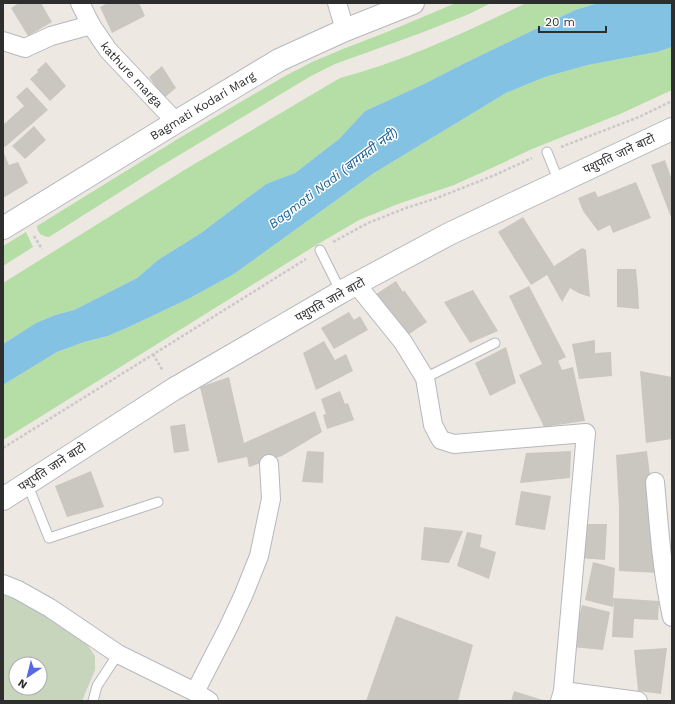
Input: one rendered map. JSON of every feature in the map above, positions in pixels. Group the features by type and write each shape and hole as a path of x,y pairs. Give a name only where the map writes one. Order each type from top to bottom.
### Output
{"main road":[{"name":"Bagmati Kodari Marg","path":"3,228 279,60 345,30 413,3"},
{"name":"पशुपति जाने बाटो","path":"3,499 174,389 349,289 449,234 672,130"}],"street":[{"name":"kathure marga","path":"80,3 91,25 108,50 176,122"},
{"path":"337,3 345,30"},
{"path":"3,41 25,48 51,36 91,25"},
{"path":"349,289 403,342 425,378 433,425 441,440 454,444 586,433 561,696 638,701"},
{"path":"3,584 18,590 50,608 118,654 202,696 228,628 259,556 271,499 269,464"},
{"path":"655,482 661,549 672,617"}],"lane":[{"path":"547,152 559,182"},
{"path":"320,250 349,289"},
{"path":"425,378 495,343"},
{"path":"27,483 49,538 158,502"},
{"path":"93,701 97,686 118,654"}],"green space":[{"path":"456,3 491,3 469,14 421,33 335,64 311,76 161,166 49,237 39,233 37,226 181,137 285,76 312,62"},
{"path":"526,3 598,3 575,10 424,84 365,111 339,139 295,173 266,184 201,233 158,260 137,278 74,310 55,315 36,323 3,344 3,283 186,169 340,78 411,54 458,35"},
{"path":"672,47 672,90 620,114 532,149 454,185 398,204 359,220 313,247 3,440 3,385 57,352 84,342 108,336 129,327 190,298 234,274 374,173 506,93 545,77 588,65 657,52"},
{"path":"26,232 33,247 3,266 3,246"},
{"path":"3,590 84,640 95,656 95,670 82,701 3,701"}],"water":[{"name":"Bagmati Nadi (बागमती नदी)","path":"598,3 672,3 672,47 657,52 588,65 545,77 506,93 374,173 234,274 190,298 129,327 108,336 84,342 57,352 3,385 3,344 36,323 55,315 74,310 137,278 158,260 201,233 266,184 295,173 339,139 365,111 424,84 575,10"}],"building":[{"path":"19,3 41,3 52,22 28,36 11,8"},
{"path":"108,3 139,3 145,16 112,33 100,7"},
{"path":"46,62 66,86 50,101 30,79"},
{"path":"162,66 176,88 164,98 149,77"},
{"path":"27,87 48,110 5,147 3,145 3,123 4,124 24,106 16,97"},
{"path":"34,126 46,140 25,159 12,146"},
{"path":"3,151 9,165 18,162 28,183 3,198"},
{"path":"665,160 672,180 672,220 651,165"},
{"path":"636,182 651,218 613,233 610,225 598,231 583,211 578,198 595,191 598,197"},
{"path":"523,217 554,266 582,248 586,250 590,297 578,293 570,288 562,302 547,275 531,285 498,232"},
{"path":"617,269 636,269 639,309 617,307"},
{"path":"396,281 427,322 405,337 370,298"},
{"path":"529,286 566,357 558,361 562,370 573,367 585,421 544,427 519,375 542,364 509,296"},
{"path":"473,290 498,331 470,343 444,302"},
{"path":"349,312 354,320 360,316 368,330 334,349 321,328"},
{"path":"595,340 595,353 611,352 612,376 579,379 572,344"},
{"path":"324,341 335,360 346,354 353,371 316,390 303,353"},
{"path":"506,347 516,383 490,396 475,363"},
{"path":"640,371 672,377 672,439 646,443"},
{"path":"229,377 244,443 315,411 322,432 282,456 249,467 247,457 218,463 200,387"},
{"path":"340,391 345,404 348,403 354,420 327,429 323,415 326,414 321,399"},
{"path":"185,424 189,451 174,453 170,426"},
{"path":"307,451 324,452 323,483 302,482"},
{"path":"571,451 570,478 520,483 526,453"},
{"path":"647,451 654,509 659,573 619,571 619,508 616,455"},
{"path":"91,471 104,507 67,517 55,486"},
{"path":"521,491 551,496 545,530 515,525"},
{"path":"586,524 607,524 605,560 579,558"},
{"path":"424,527 463,531 449,563 421,560"},
{"path":"467,532 482,535 480,547 496,552 489,579 457,566"},
{"path":"593,562 615,568 613,598 659,601 658,620 634,619 633,638 612,637 614,600 613,607 585,600"},
{"path":"582,605 610,612 603,650 572,647"},
{"path":"396,616 473,645 458,701 366,701"},
{"path":"667,648 661,694 638,691 634,650"},
{"path":"514,691 546,701 511,701"}]}
